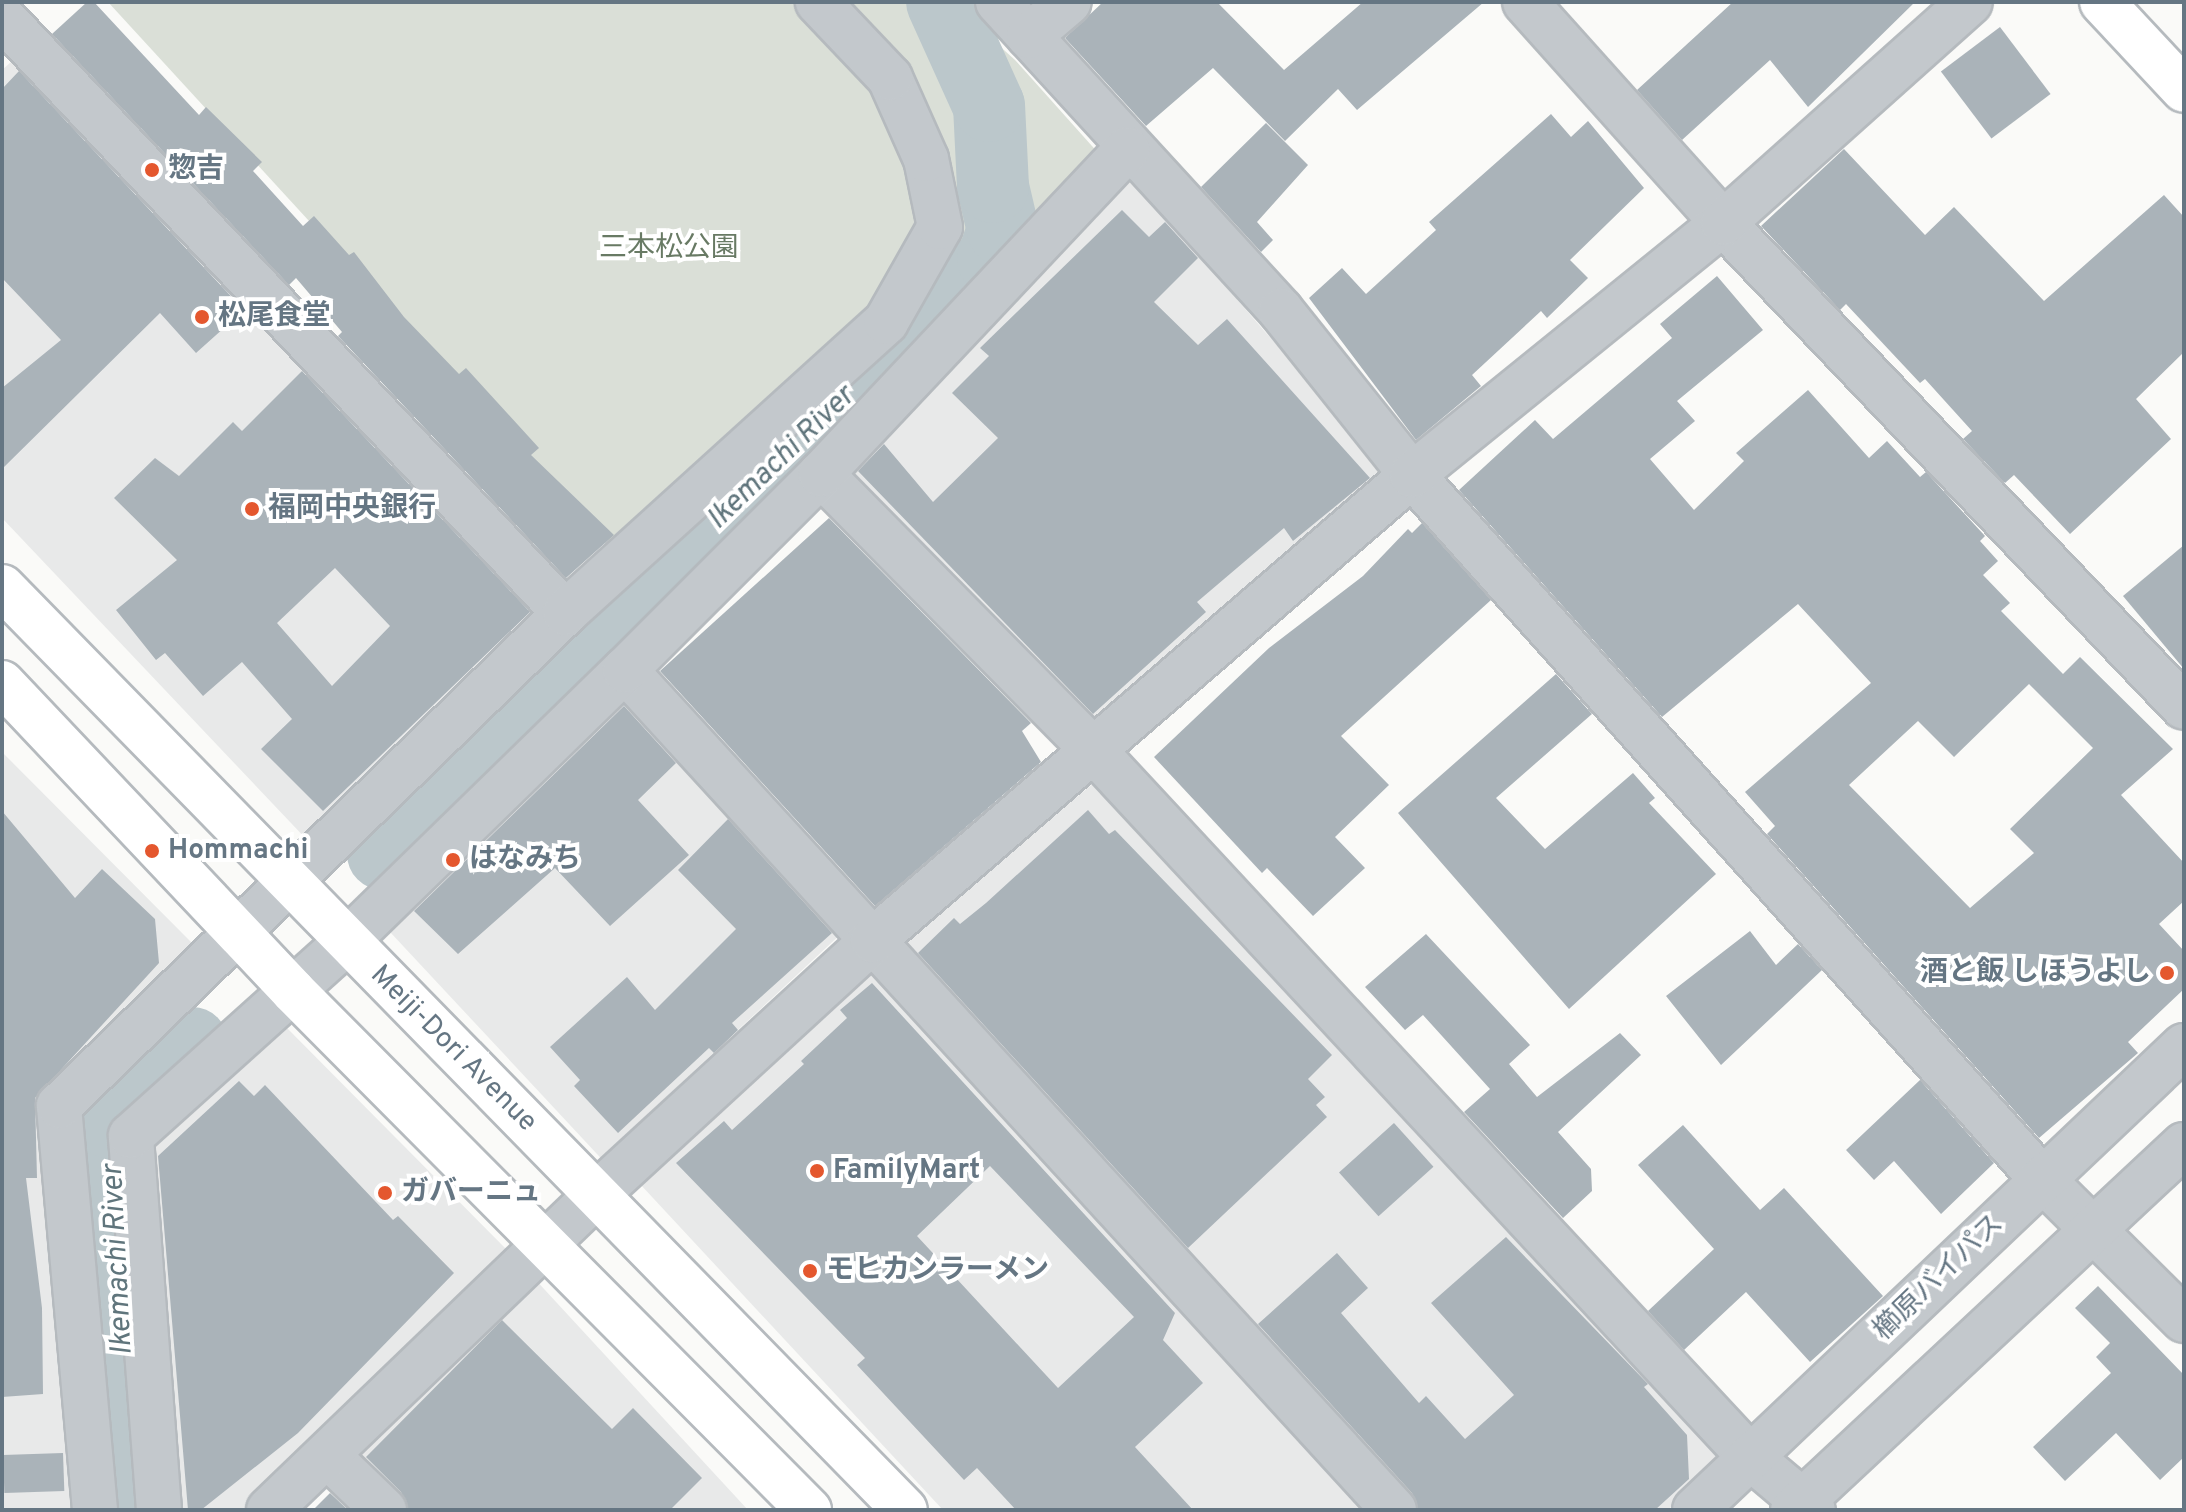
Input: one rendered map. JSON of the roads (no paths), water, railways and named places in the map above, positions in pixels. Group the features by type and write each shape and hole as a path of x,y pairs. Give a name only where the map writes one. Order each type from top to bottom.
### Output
{"main road":[{"path":"2102,2 2184,90"},
{"name":"Meiji-Dori Avenue","path":"2,587 345,943 598,1193 905,1510"},
{"path":"2,683 240,931 293,991 547,1242 809,1510"},
{"path":"776,1476 824,1426"}],"street":[{"path":"95,1510 59,1106 565,613 886,322 940,227 926,159 890,78 818,2"},
{"path":"998,2 1127,149 1281,311 1412,475 2042,1179 2096,1228 2184,1320"},
{"path":"1029,36 1069,2"},
{"path":"1525,2 1723,223 2184,707"},
{"path":"269,1510 598,1193 873,940 1096,753 1412,475 1723,223 1970,2"},
{"path":"2,17 565,613"},
{"path":"159,1510 131,1136 345,943 625,670 821,474 1127,149"},
{"path":"821,474 1096,753 1750,1457 1804,1507 2184,1145"},
{"path":"625,670 1394,1510"},
{"name":"櫛原バイパス","path":"1695,1510 2184,1046"},
{"path":"328,1456 384,1510"}],"waterway":[{"name":"Ikemachi River","path":"383,854 834,407 993,259 1003,230 993,187 989,106 942,2"},
{"name":"Ikemachi River","path":"132,1510 111,1123 192,1043"}],"place":[{"name":"惣吉","path":"152,170"},
{"name":"松尾食堂","path":"202,317"},
{"name":"福岡中央銀行","path":"252,509"},
{"name":"Hommachi","path":"152,851"},
{"name":"はなみち","path":"453,860"},
{"name":"酒と飯 しほうよし","path":"2167,973"},
{"name":"FamilyMart","path":"817,1171"},
{"name":"ガバーニュ","path":"385,1193"},
{"name":"モヒカンラーメン","path":"810,1271"}],"park label":[{"name":"三本松公園","path":"669,249"}]}
